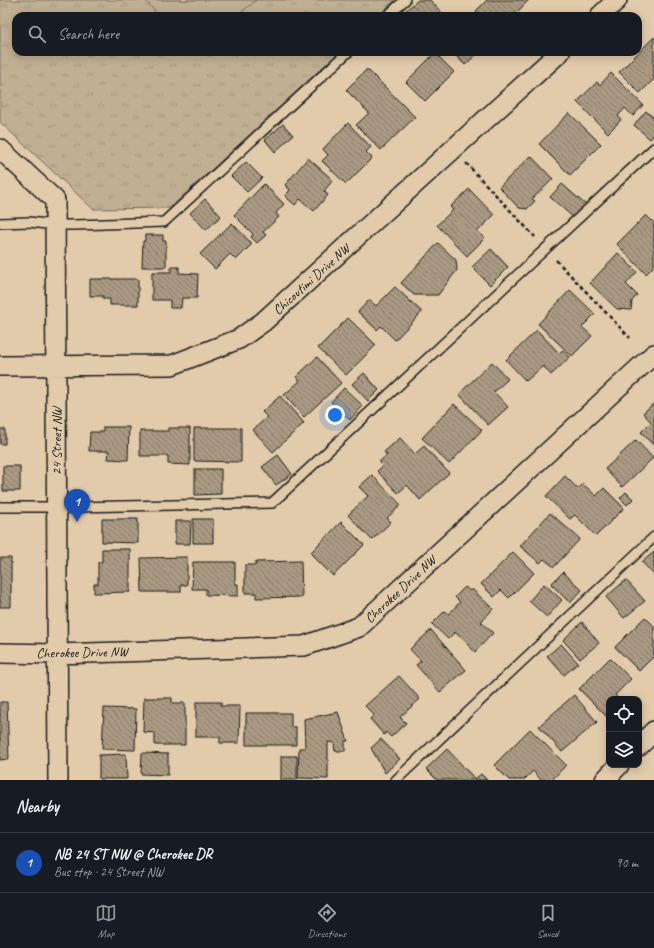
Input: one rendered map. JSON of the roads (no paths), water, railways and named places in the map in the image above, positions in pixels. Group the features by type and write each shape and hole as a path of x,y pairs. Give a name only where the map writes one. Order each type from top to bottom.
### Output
{"street":[{"path":"604,12 618,0"},
{"name":"Chicoutimi Drive NW","path":"0,366 172,365 239,339 263,322 556,56"},
{"name":"24 Street NW","path":"0,149 55,200 58,780"},
{"name":"Cherokee Drive NW","path":"0,653 58,654 304,646 359,627 654,354"},
{"path":"642,743 654,731"}],"lane":[{"path":"391,12 404,0"},
{"path":"0,223 29,222 55,224 164,222 344,56"},
{"path":"0,507 272,503 654,148"},
{"path":"396,780 654,537"}],"place":[{"name":"NB 24 ST NW @ Cherokee DR","path":"77,522"}]}
